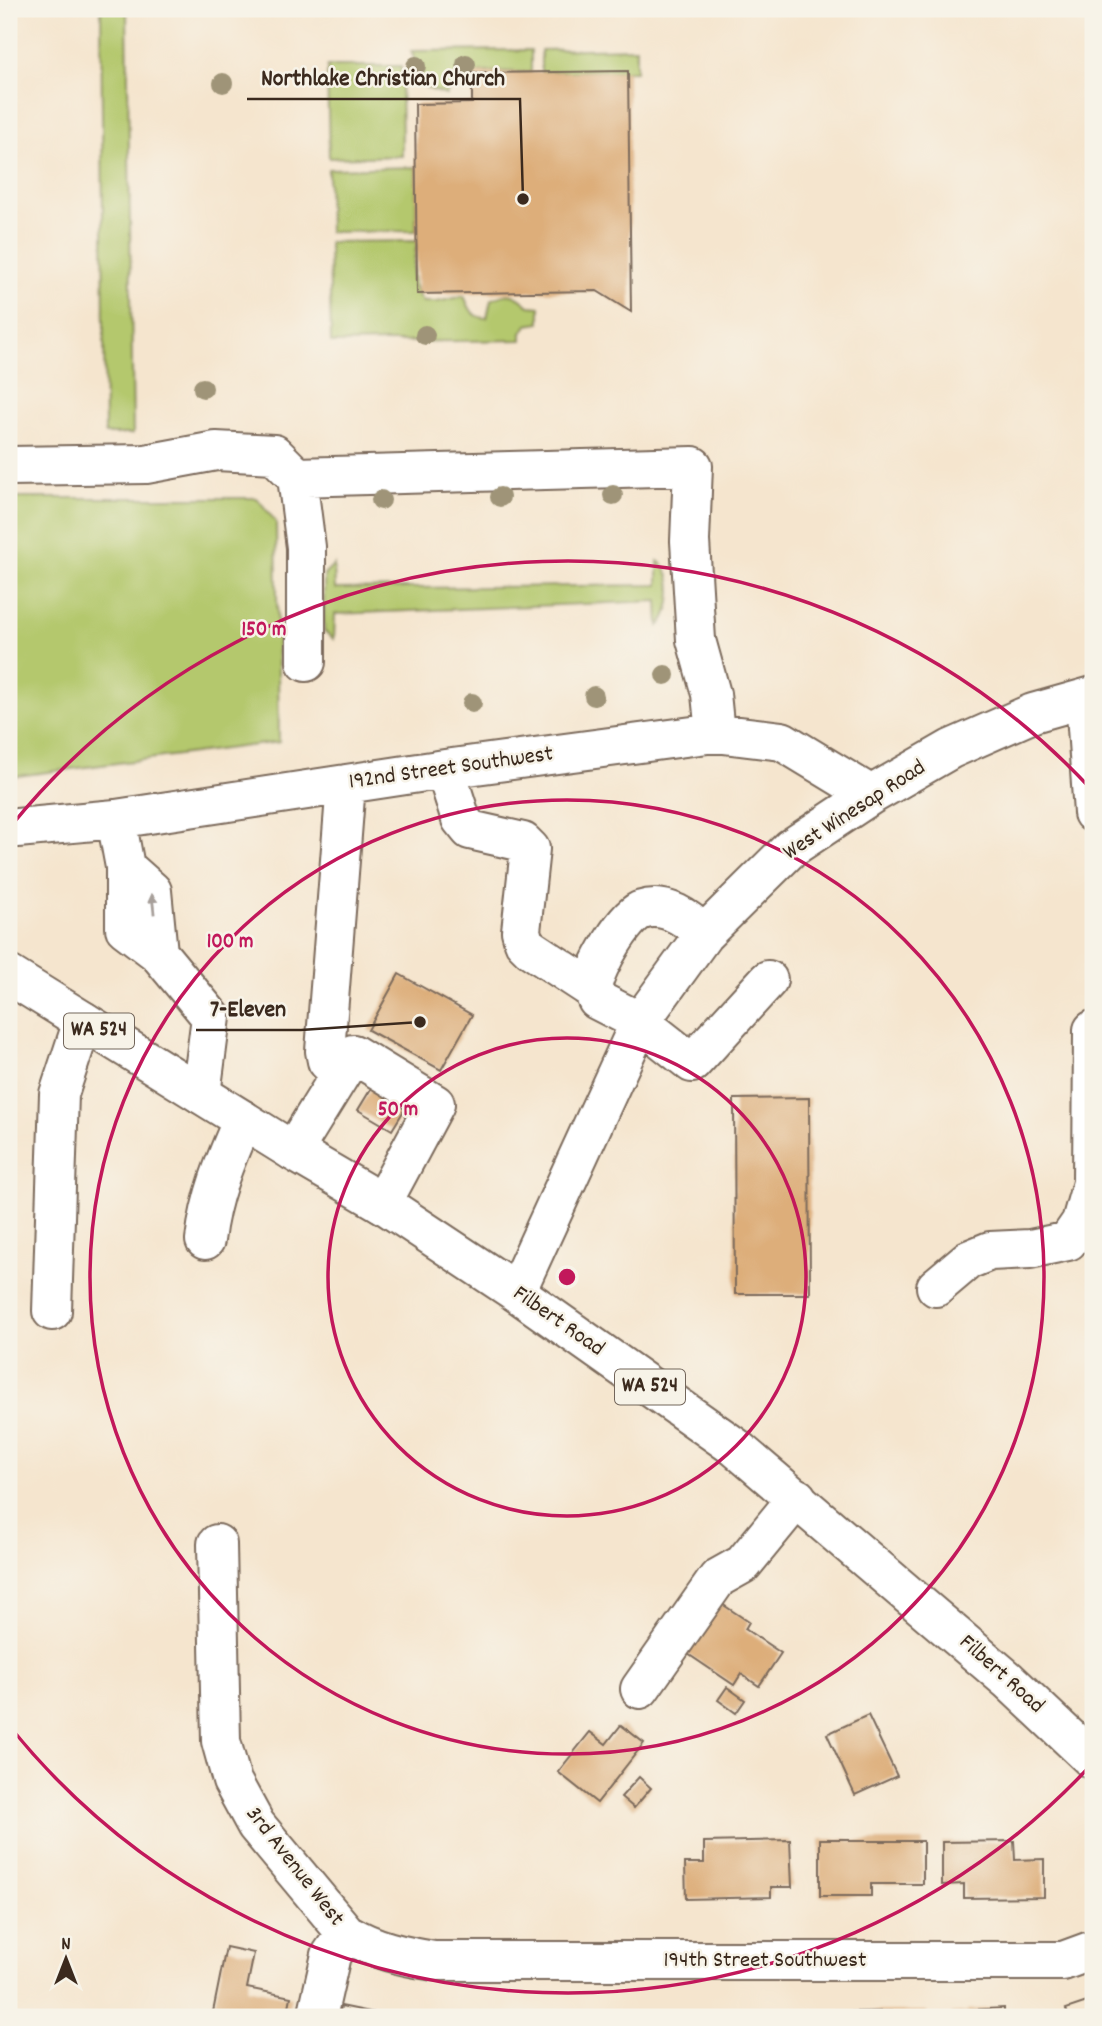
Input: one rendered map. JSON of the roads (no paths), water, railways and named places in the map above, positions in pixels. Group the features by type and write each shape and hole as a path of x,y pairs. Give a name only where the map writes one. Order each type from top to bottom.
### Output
{"street":[{"path":"9,466 146,464 215,451 274,454 297,477 306,547 306,662"},
{"path":"297,477 693,466 690,541 696,640 712,694 715,733"},
{"path":"1089,698 1093,813"},
{"name":"West Winesap Road","path":"516,1292 640,1022 704,934 791,848 871,794 951,750 1033,713 1089,698"},
{"name":"192nd Street Southwest","path":"17,828 116,819 445,769 715,733 782,741 871,794"},
{"path":"445,769 461,819 470,830 523,842 530,849 521,932 524,942 592,989 597,1000 640,1022 692,1063 768,980"},
{"path":"340,1074 327,1062 325,1051 346,784"},
{"path":"116,819 125,867 125,928 158,953 211,1017 201,1094"},
{"path":"592,989 596,971 630,917 643,909 665,909 687,918 704,934"},
{"name":"Filbert Road","path":"9,975 382,1203 516,1292 735,1447 1008,1680 1093,1760"},
{"path":"52,1311 59,1094 83,1021"},
{"path":"936,1287 968,1260 990,1251 1030,1249 1068,1241 1081,1222 1092,1183 1093,1030"},
{"path":"293,1151 353,1054 435,1104 382,1203"},
{"path":"205,1240 208,1212 220,1172 243,1120"},
{"path":"640,1689 718,1578 743,1564 797,1498"},
{"name":"3rd Avenue West","path":"217,1544 221,1741 232,1781 256,1825 346,1933 389,1953 434,1961"},
{"path":"317,2017 331,1955 346,1933"},
{"name":"194th Street Southwest","path":"434,1961 1063,1961 1093,1950"}],"place":[{"name":"Northlake Christian Church","path":"523,199"},
{"name":"7-Eleven","path":"420,1022"}]}
